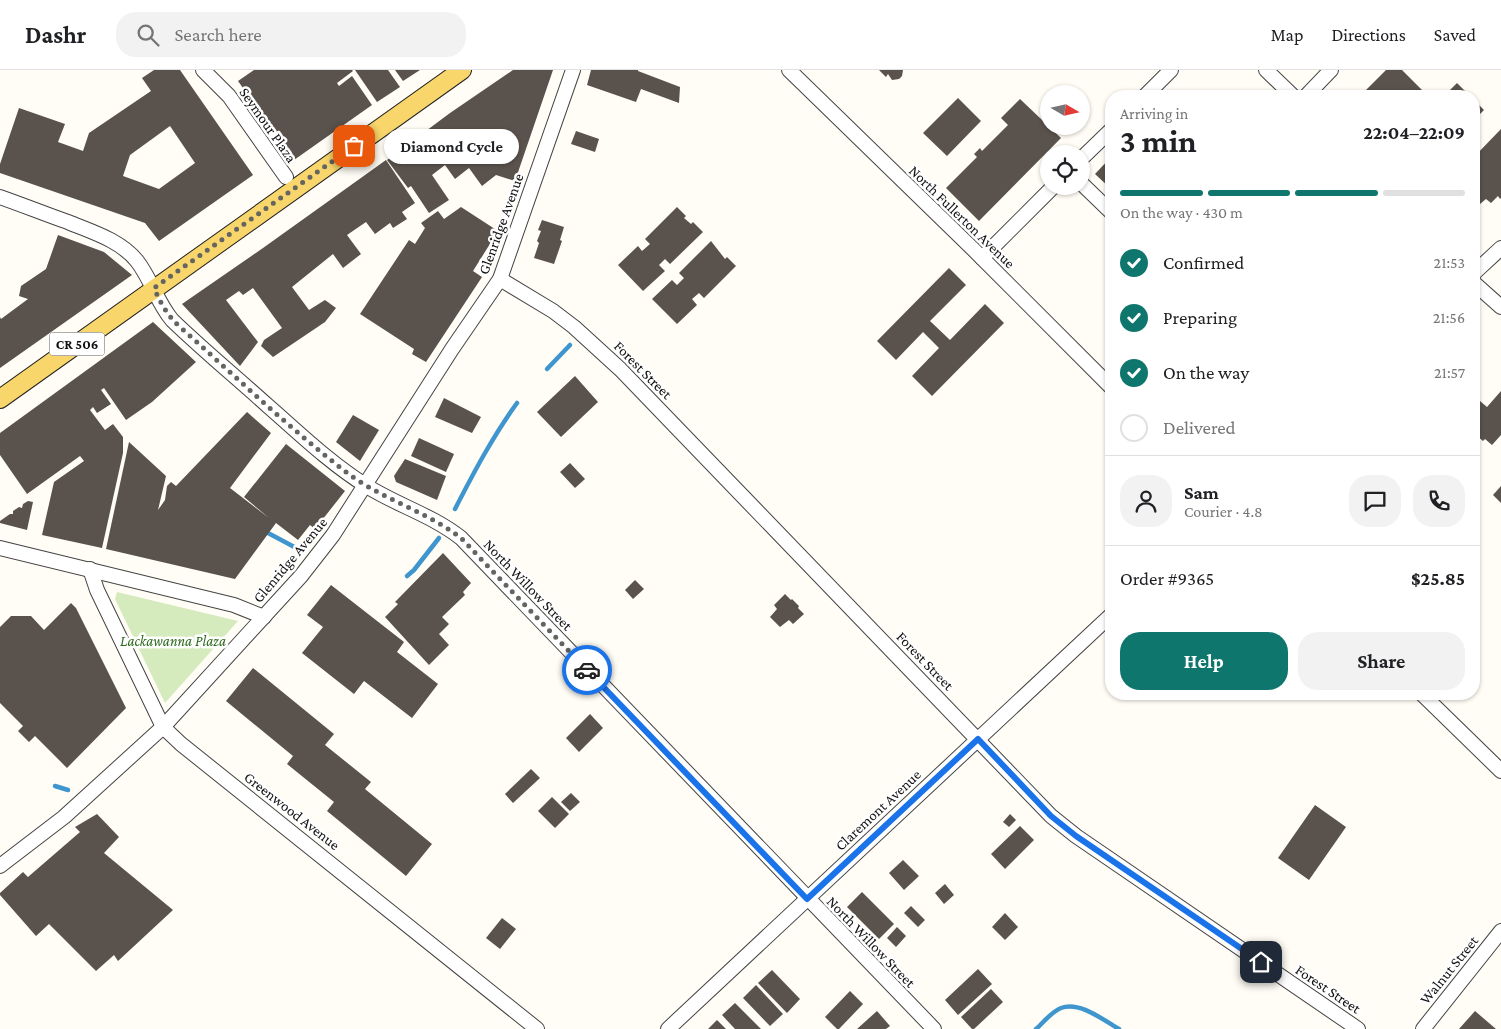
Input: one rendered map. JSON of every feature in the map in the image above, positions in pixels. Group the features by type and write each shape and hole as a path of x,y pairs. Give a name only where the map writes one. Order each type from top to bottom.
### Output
{"main road":[{"name":"CR 506","path":"0,399 462,70"}],"street":[{"name":"Seymour Plaza","path":"202,70 229,96 286,177"},
{"name":"Glenridge Avenue","path":"0,866 64,817 163,727 317,557 452,349 500,279 573,70"},
{"name":"North Fullerton Avenue","path":"789,70 982,258 1105,382"},
{"path":"1151,90 1171,70"},
{"path":"1266,70 1287,90"},
{"path":"1312,90 1331,70"},
{"path":"1090,150 1105,136"},
{"path":"1090,192 1105,206"},
{"path":"982,258 1045,195"},
{"name":"North Willow Street","path":"0,197 99,234 118,244 137,261 166,312 180,327 289,424 346,472 365,485 447,527 461,538 934,1029"},
{"path":"1480,267 1501,248"},
{"name":"Forest Street","path":"500,279 547,306 574,327 620,369 1051,816 1076,836 1358,1029"},
{"path":"1480,288 1501,307"},
{"path":"0,548 234,605 264,617"},
{"name":"Greenwood Avenue","path":"90,569 97,590 163,727 181,744 537,1029"},
{"name":"Claremont Avenue","path":"668,1029 1105,620"},
{"path":"1428,700 1501,771"},
{"name":"Walnut Street","path":"1423,1029 1501,931"}],"green space":[{"name":"Lackawanna Plaza","path":"117,592 238,621 165,703 115,599"}],"building":[{"path":"154,70 180,70 253,175 159,241 145,223 0,173 0,164 19,108 65,124 58,142 83,151 89,133 151,91 142,78","holes":["170,126 195,163 159,189 123,176 130,155"]},
{"path":"254,70 352,70 337,83 339,86 352,76 372,105 294,160 238,81"},
{"path":"355,70 388,70 400,87 377,102"},
{"path":"395,70 420,70 403,81"},
{"path":"513,70 553,70 515,181 496,175 482,186 469,168 455,179 445,165 432,175 449,200 429,213 411,186 408,188 387,160 450,113"},
{"path":"591,70 638,70 680,87 679,103 641,89 636,102 587,85"},
{"path":"879,70 903,70 902,76 899,79 892,80 888,74 886,77"},
{"path":"1386,70 1402,70 1422,90 1366,90"},
{"path":"1457,83 1464,90 1450,90"},
{"path":"958,98 981,121 947,156 923,133"},
{"path":"1020,99 1040,118 1040,135 1058,135 1061,138 1054,145 1040,145 1040,159 979,221 946,188 977,157 974,154 980,148 982,151 1008,125 1001,118"},
{"path":"1480,106 1484,110 1480,114"},
{"path":"1501,129 1501,198 1498,196 1491,203 1486,199 1480,204 1480,151"},
{"path":"576,131 599,139 595,152 571,144"},
{"path":"386,160 415,203 402,212 407,219 393,228 390,223 375,234 366,222 347,235 361,254 343,268 333,254 292,287 309,310 325,300 336,308 325,322 273,357 261,346 264,340 282,328 253,288 243,295 239,291 226,300 258,342 240,366 182,304"},
{"path":"1105,163 1105,183 1095,174"},
{"path":"461,207 498,231 473,271 482,277 426,362 412,354 414,349 360,314 409,240 415,244 425,228 421,223 438,211 444,219"},
{"path":"677,207 686,216 684,218 691,224 693,222 703,232 670,264 665,259 659,265 665,271 643,291 618,265 638,246 642,251 650,244 645,239"},
{"path":"542,220 564,227 560,240 562,241 554,264 534,258 541,231 538,230"},
{"path":"58,235 104,252 132,275 0,368 0,317 1,319 28,299 19,296 21,286 46,269"},
{"path":"711,241 725,259 727,257 736,266 704,298 699,293 692,299 697,305 677,324 652,299 672,280 677,285 684,278 679,273"},
{"path":"949,268 966,285 930,321 950,340 985,304 1004,323 932,396 912,376 939,348 923,332 896,360 877,341"},
{"path":"153,322 196,362 152,402 126,420 104,388 101,390 111,404 97,413 93,407 90,410 105,430 113,424 123,437 123,453 102,548 42,535 54,482 84,461 80,456 27,494 0,455 0,433"},
{"path":"575,376 598,402 561,437 537,412"},
{"path":"1501,391 1501,435 1492,445 1485,439 1483,441 1480,438 1480,401 1487,407"},
{"path":"444,398 481,417 472,433 435,417"},
{"path":"247,412 271,433 230,488 269,518 244,497 286,444 345,491 315,529 310,525 298,540 276,523 235,579 106,549 129,442 166,476 158,510 165,500 167,486 171,482 176,486"},
{"path":"353,415 379,430 360,461 336,442"},
{"path":"419,438 454,454 446,472 411,456"},
{"path":"405,459 446,476 437,500 396,482 394,476"},
{"path":"570,463 585,479 575,488 560,472"},
{"path":"1501,486 1501,503 1493,495"},
{"path":"28,501 33,502 27,530 0,523 10,514 13,514 13,511 19,507 22,508 23,504"},
{"path":"443,553 471,583 463,592 465,595 442,617 449,624 439,634 449,645 429,665 385,617 398,604 395,602"},
{"path":"635,580 644,589 633,599 625,590"},
{"path":"331,585 404,642 397,652 438,684 412,718 364,681 354,694 302,653 323,627 307,615"},
{"path":"785,594 799,606 798,608 804,614 793,624 789,620 780,627 770,617 777,609 774,605"},
{"path":"71,603 76,608 126,708 67,768 35,736 29,742 18,731 23,726 0,703 0,627 11,616 31,616 44,630"},
{"path":"253,668 334,734 325,745 371,782 365,789 432,844 406,876 327,811 334,802 287,764 293,756 226,701"},
{"path":"590,714 603,728 579,752 566,738"},
{"path":"531,769 540,778 513,803 505,794"},
{"path":"571,793 580,802 570,811 561,802"},
{"path":"552,797 569,814 555,828 538,811"},
{"path":"1315,805 1346,827 1309,880 1278,858"},
{"path":"97,814 119,837 104,853 173,910 118,961 114,955 96,971 49,924 36,936 0,893 23,872 28,877 80,832 75,827"},
{"path":"1010,814 1016,820 1009,827 1003,822"},
{"path":"1020,826 1034,840 1005,869 991,854"},
{"path":"903,860 919,876 904,890 889,873"},
{"path":"945,884 954,895 944,904 935,893"},
{"path":"862,892 894,924 879,939 847,907"},
{"path":"911,906 925,920 918,927 904,913"},
{"path":"1005,913 1018,927 1005,940 992,927"},
{"path":"502,918 516,929 500,949 486,938"},
{"path":"897,927 906,936 896,947 887,938"},
{"path":"978,969 992,984 958,1015 945,1000"},
{"path":"772,970 800,999 787,1013 758,983"},
{"path":"756,985 783,1014 770,1026 743,998"},
{"path":"991,989 1003,1002 972,1029 961,1017"},
{"path":"850,991 863,1004 837,1029 825,1017"},
{"path":"735,1003 761,1029 735,1029 722,1015"},
{"path":"877,1011 890,1026 886,1029 857,1029"},
{"path":"1475,1011 1496,1029 1459,1029"},
{"path":"717,1020 726,1029 708,1029"}],"waterway":[{"path":"547,369 570,345"},
{"path":"455,509 492,441 517,403"},
{"path":"268,533 300,550"},
{"path":"407,576 439,538"},
{"path":"55,786 68,790"},
{"path":"1036,1029 1054,1012 1068,1007 1076,1007 1091,1012 1119,1029"}],"way so far":[{"path":"354,146 154,288 159,301 172,320 346,472 379,493 447,527 461,538 587,670"}],"place":[{"name":"Diamond Cycle","path":"354,146"}],"route":[{"path":"587,670 807,899 978,739 1051,816 1076,836 1261,962"}]}
